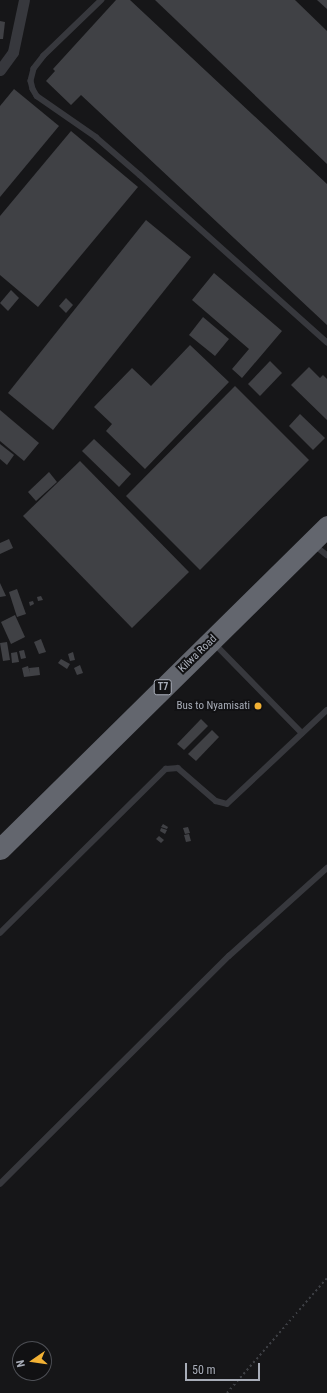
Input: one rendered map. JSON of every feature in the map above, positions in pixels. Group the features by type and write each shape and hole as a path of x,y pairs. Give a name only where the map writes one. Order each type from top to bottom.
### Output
{"highway":[{"name":"Kilwa Road","path":"0,849 212,640 319,549 327,526"}],"street":[{"path":"0,70 13,52 24,0"}],"lane":[{"path":"102,0 44,56 34,69 31,81 37,96 96,137 124,160 327,342"},
{"path":"212,640 302,733"},
{"path":"0,933 166,769 178,768 216,801 227,804 327,710"},
{"path":"0,1184 229,956 327,868"}],"path":[{"path":"227,1393 327,1278"}],"building":[{"path":"116,0 130,0 327,184 327,325 81,95 71,105 46,81 55,71 53,69"},
{"path":"155,0 295,0 327,31 327,164"},
{"path":"317,0 327,0 327,9"},
{"path":"0,21 5,22 3,39 0,39"},
{"path":"14,89 59,126 0,197 0,106"},
{"path":"71,131 138,187 38,307 0,275 0,216"},
{"path":"146,220 191,257 53,430 8,393"},
{"path":"214,273 282,331 242,378 232,369 249,349 192,300"},
{"path":"11,290 19,298 8,311 0,303"},
{"path":"66,298 73,305 66,313 59,306"},
{"path":"203,317 229,339 215,356 189,335"},
{"path":"190,345 229,382 145,469 106,431 112,424 94,407 132,368 151,386"},
{"path":"270,361 282,373 260,396 248,384"},
{"path":"309,367 320,378 323,375 327,379 327,420 291,385"},
{"path":"235,386 309,460 200,570 126,496"},
{"path":"0,410 39,443 24,461 0,441"},
{"path":"300,414 325,438 313,450 289,426"},
{"path":"94,439 131,474 119,487 82,451"},
{"path":"0,444 14,455 7,465 0,459"},
{"path":"80,461 189,572 132,628 23,516"},
{"path":"49,472 57,482 36,501 28,492"},
{"path":"9,539 13,548 0,554 0,543"},
{"path":"0,583 6,596 0,597"},
{"path":"17,589 26,614 17,617 9,592"},
{"path":"41,596 43,600 38,601 37,597"},
{"path":"33,601 34,604 30,606 29,602"},
{"path":"15,615 25,637 11,644 1,622"},
{"path":"41,639 46,652 39,654 34,642"},
{"path":"7,642 10,660 3,661 0,643"},
{"path":"24,650 26,658 21,659 19,651"},
{"path":"17,652 19,662 12,663 11,653"},
{"path":"73,652 75,660 70,661 68,654"},
{"path":"61,659 70,664 67,669 58,663"},
{"path":"80,665 83,673 77,675 74,668"},
{"path":"28,666 30,673 29,668 39,667 40,675 24,677 22,668"},
{"path":"201,719 208,726 184,750 177,744"},
{"path":"212,730 219,737 196,761 188,754"},
{"path":"163,824 168,827 167,829 161,827"},
{"path":"188,827 190,833 185,834 183,828"},
{"path":"161,828 167,830 165,834 160,831"},
{"path":"189,834 191,841 186,842 184,835"},
{"path":"159,836 164,840 161,843 156,839"}],"place":[{"name":"Bus to Nyamisati","path":"258,706"}]}
